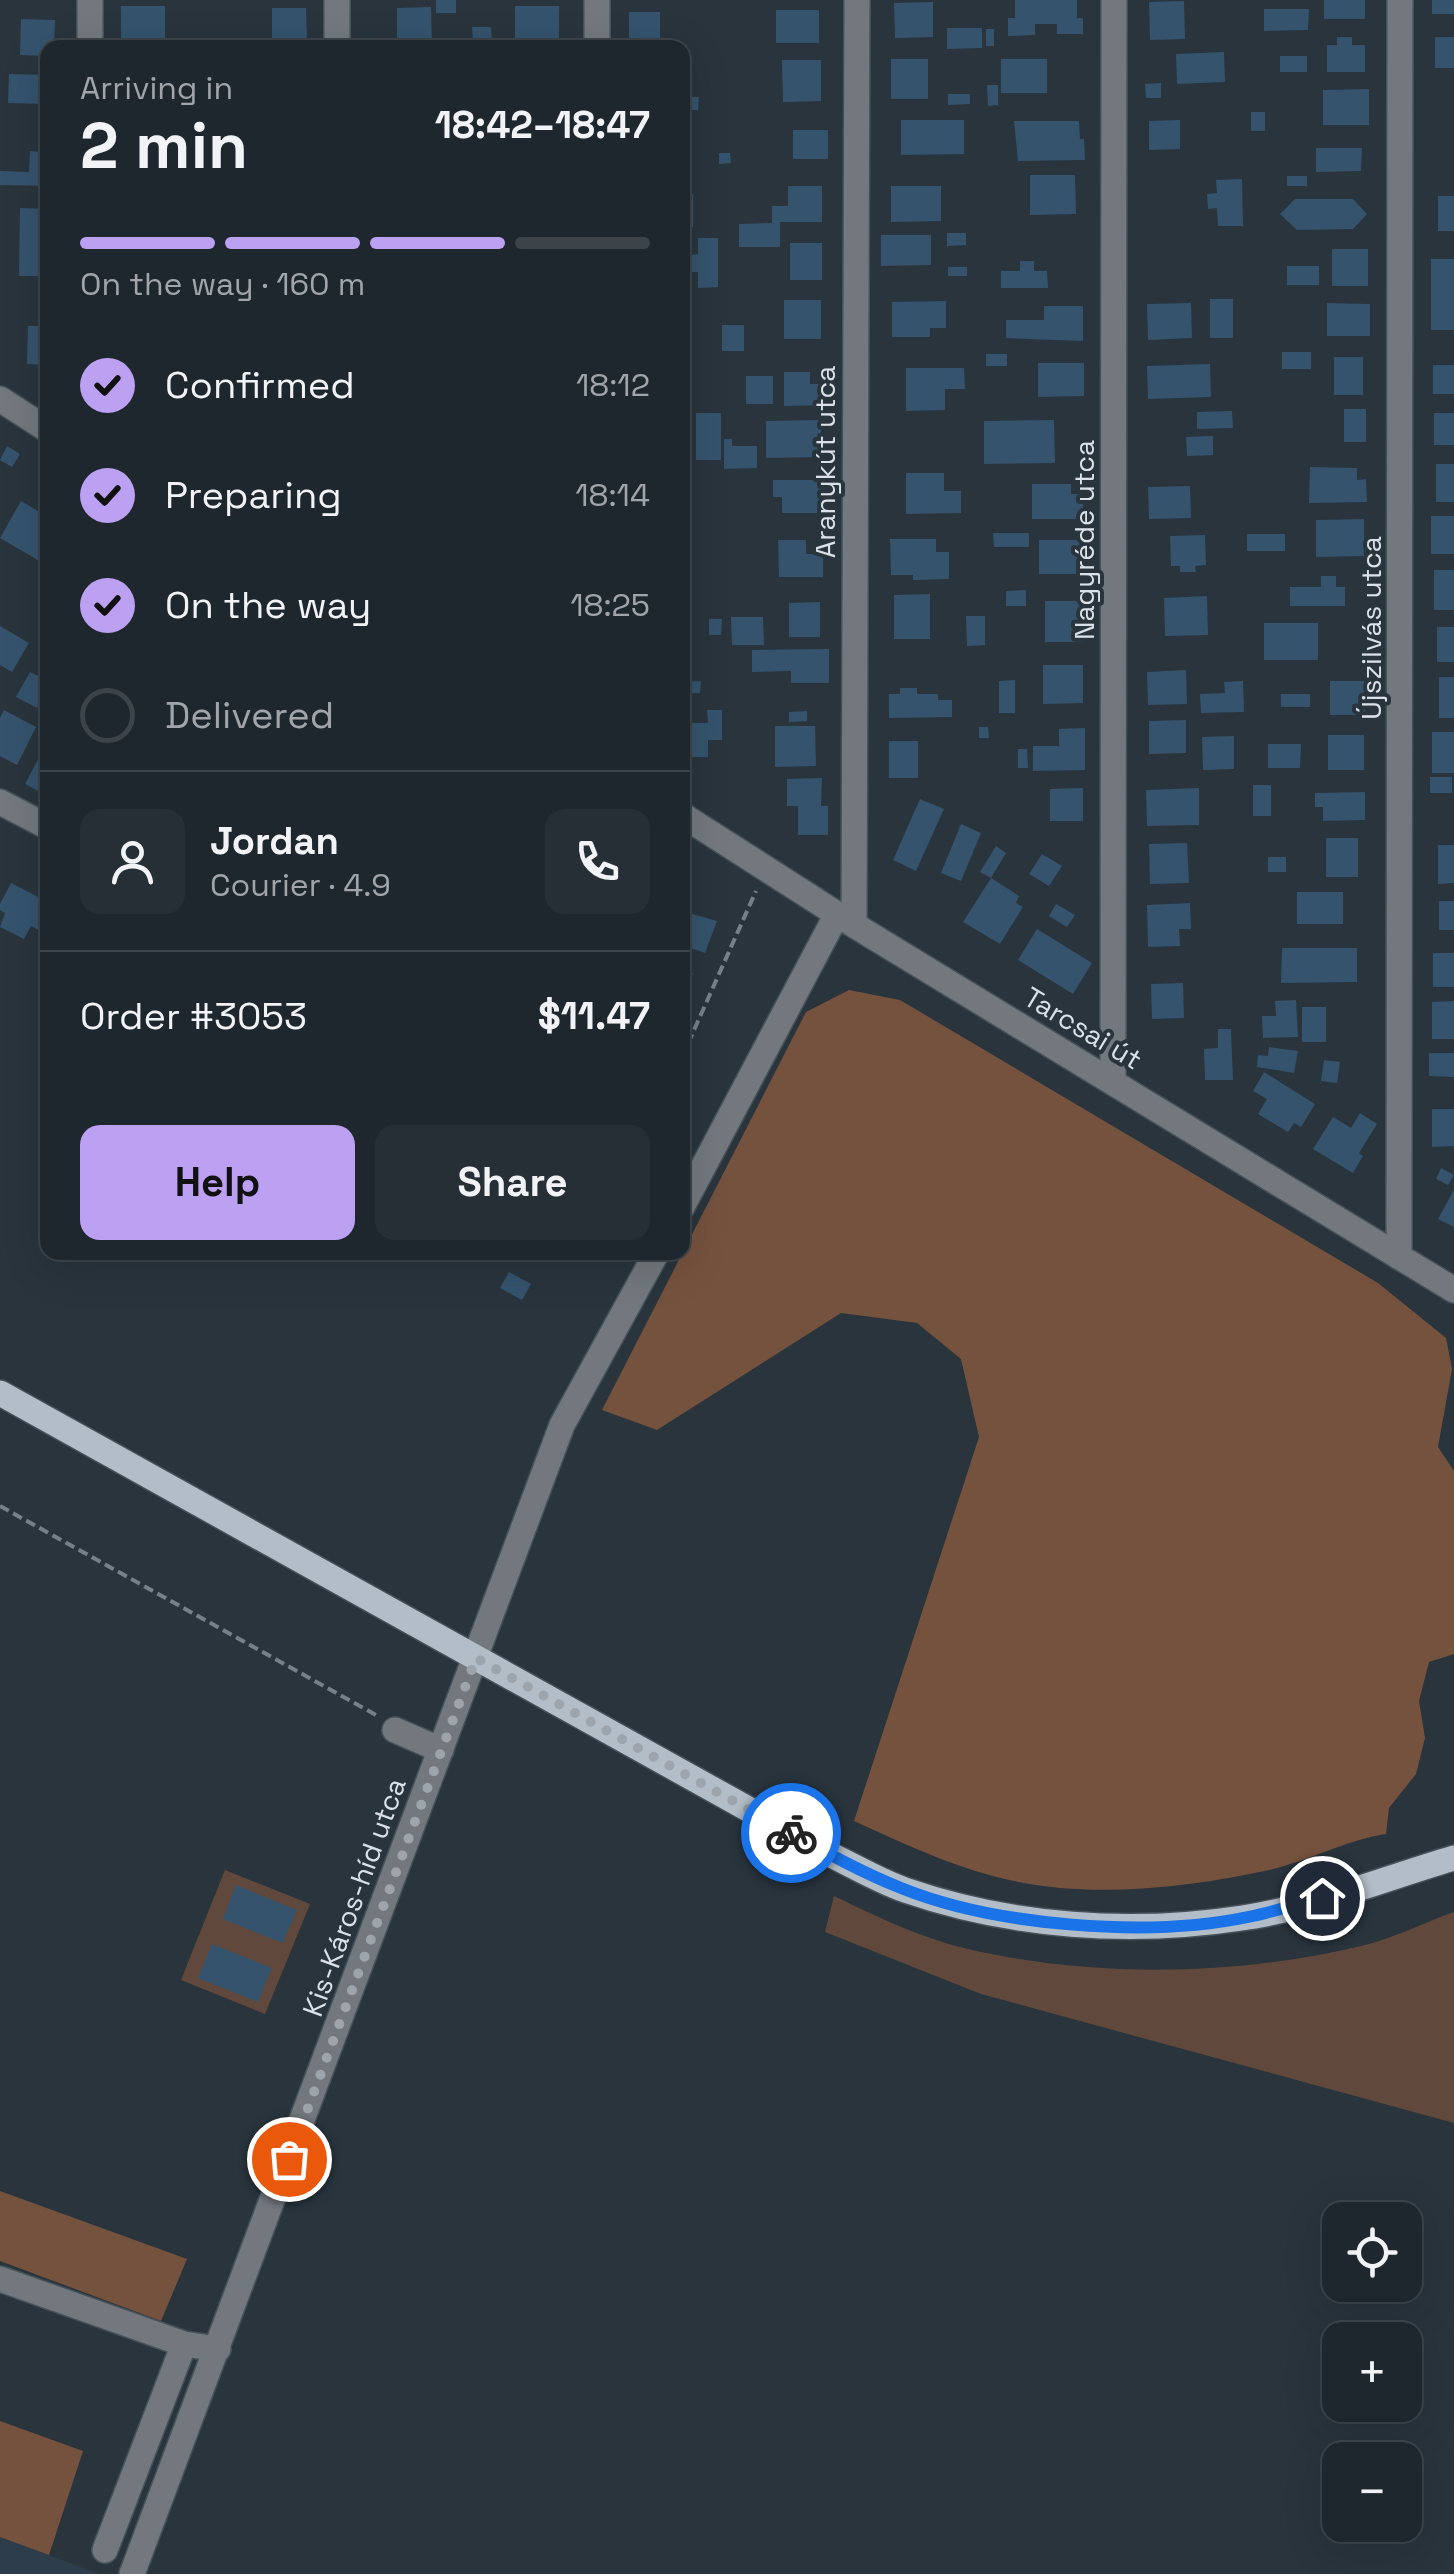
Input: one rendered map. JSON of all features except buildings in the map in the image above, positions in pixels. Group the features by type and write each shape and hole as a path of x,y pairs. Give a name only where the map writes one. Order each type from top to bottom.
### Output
{"main road":[{"path":"0,1393 829,1854 903,1889 989,1914 1102,1926 1161,1926 1245,1918 1454,1858"}],"street":[{"path":"90,0 90,40"},
{"path":"337,0 337,40"},
{"path":"596,0 596,40"},
{"name":"Aranykút utca","path":"846,920 857,0"},
{"name":"Nagyréde utca","path":"1113,1080 1114,0"},
{"name":"Újszilvás utca","path":"1399,1257 1400,0"},
{"path":"0,399 40,425"},
{"path":"0,802 40,823"},
{"name":"Tarcsai út","path":"690,820 846,920 1454,1290"},
{"path":"690,1187 846,920"},
{"name":"Kis-Káros-híd utca","path":"132,2574 562,1426 654,1260"},
{"path":"395,1730 442,1750"},
{"path":"0,2279 184,2344 218,2348"},
{"path":"105,2550 184,2344"}],"path":[{"path":"690,1040 766,869"},
{"path":"0,1506 375,1714 395,1730"}],"shaded area":[{"path":"849,990 900,1000 1378,1283 1446,1338 1452,1369 1438,1447 1454,1471 1454,1654 1429,1662 1419,1701 1425,1738 1416,1774 1389,1808 1386,1834 1239,1876 1113,1890 1049,1887 976,1871 854,1821 979,1437 961,1359 917,1323 841,1313 657,1430 602,1410 679,1260 690,1260 690,1238 806,1012"},
{"path":"225,1870 310,1904 265,2014 181,1980"},
{"path":"834,1896 916,1933 968,1949 1114,1969 1215,1968 1314,1956 1373,1943 1454,1912 1454,2123 981,1994 825,1932"},
{"path":"0,2191 187,2259 161,2321 0,2261"},
{"path":"0,2421 83,2451 49,2555 0,2537"},
{"path":"0,2537 49,2555 100,2574 0,2574"}],"way so far":[{"path":"289,2159 476,1658 791,1833"}],"route":[{"path":"791,1833 903,1889 989,1914 1083,1925 1161,1926 1245,1918 1322,1898"}]}
